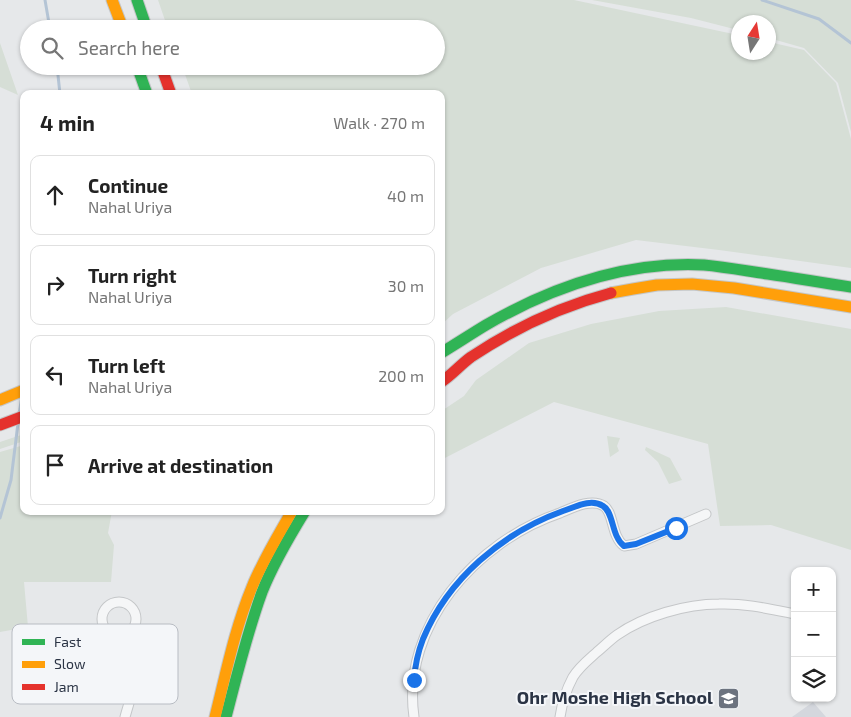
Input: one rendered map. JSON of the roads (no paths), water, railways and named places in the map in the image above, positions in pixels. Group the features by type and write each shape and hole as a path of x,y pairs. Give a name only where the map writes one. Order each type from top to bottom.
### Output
{"main road":[{"path":"112,0 120,20"},
{"path":"137,0 144,20"},
{"path":"140,75 146,90"},
{"path":"164,75 170,90"},
{"path":"445,352 486,325 543,296 588,280 634,268 661,265 708,266 740,269 851,287"},
{"path":"445,379 478,353 529,324 594,298 628,289 662,285 699,285 851,307"},
{"path":"445,359 450,368 445,378"},
{"path":"0,400 20,392"},
{"path":"0,425 20,418"},
{"path":"215,717 238,628 252,587 264,560 290,515"},
{"path":"226,717 249,631 263,591 279,557 304,515"}],"street":[{"path":"414,717 413,694 416,666 423,639 434,618 449,594 466,574 484,556 510,536 551,516 586,504 604,506 608,511 620,543 624,546 636,544 706,514"},
{"path":"560,717 566,692 581,666 617,635 636,624 656,616 696,605 719,604 765,608 791,613"},
{"path":"125,717 129,704"}],"waterway":[{"path":"45,0 48,20"},
{"path":"762,0 819,19 851,43"},
{"path":"58,75 60,90"},
{"path":"19,414 20,408"},
{"path":"0,518 11,480 18,423"}],"place":[{"name":"Ohr Moshe High School","path":"729,698"}]}
